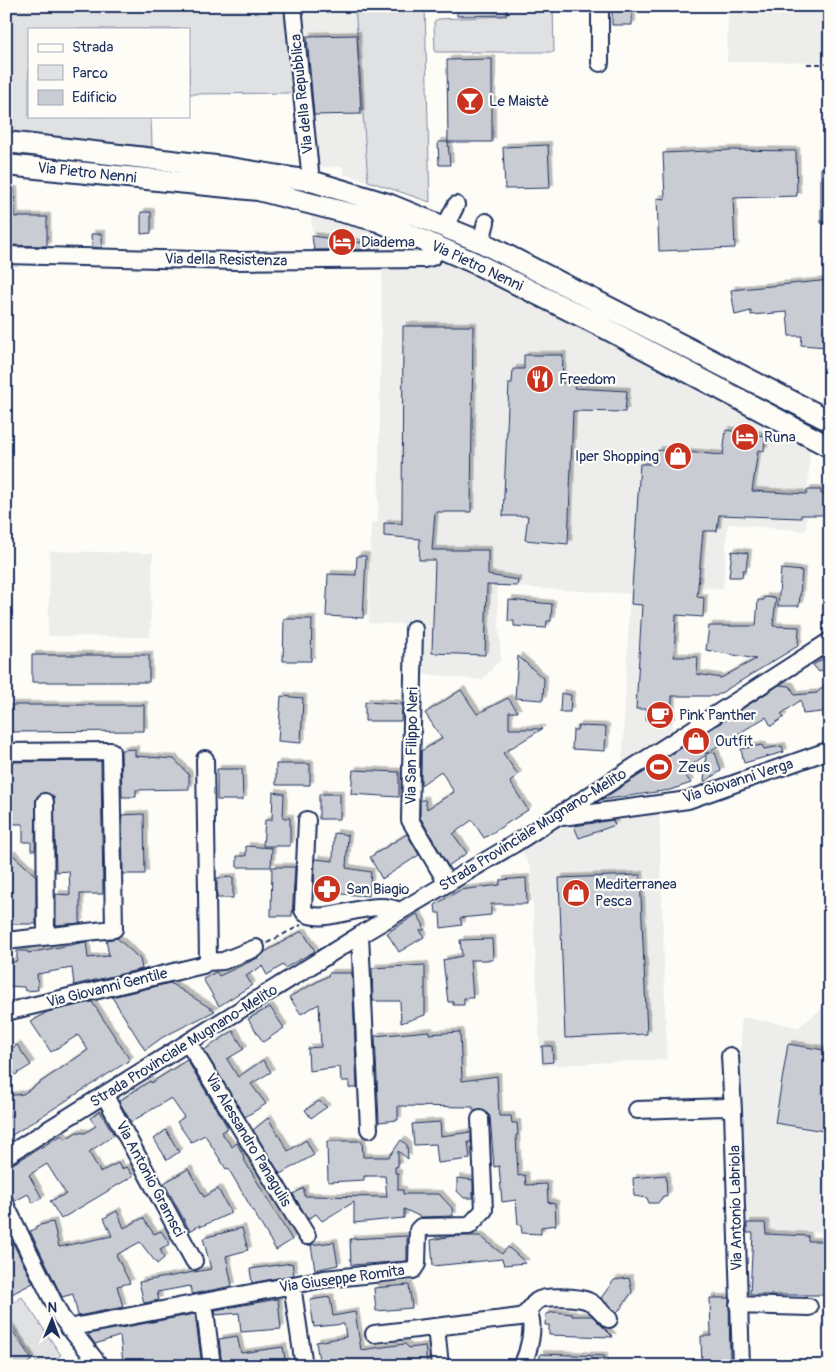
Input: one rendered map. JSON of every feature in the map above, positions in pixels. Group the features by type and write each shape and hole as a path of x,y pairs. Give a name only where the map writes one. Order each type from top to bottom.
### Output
{"main road":[{"name":"Via Pietro Nenni","path":"6,142 163,159 311,181 388,204 481,242 830,421"},
{"name":"Via Pietro Nenni","path":"6,165 258,190 378,221 440,248 603,327 830,447"}],"street":[{"name":"Via della Repubblica","path":"293,6 311,181"},
{"path":"600,6 600,63"},
{"path":"445,227 456,205"},
{"path":"481,242 486,222"},
{"name":"Via della Resistenza","path":"6,255 326,261 424,259 432,257 440,248"},
{"name":"Via San Filippo Neri","path":"414,629 410,820 447,883"},
{"name":"Strada Provinciale Mugnano-Melito","path":"6,1156 189,1044 360,935 555,817 830,641"},
{"name":"Via Giovanni Verga","path":"555,817 688,800 830,750"},
{"path":"6,752 111,751 114,929 6,941"},
{"path":"205,759 209,957 207,962"},
{"path":"45,802 46,936"},
{"path":"307,820 303,910 310,916 378,907 393,908 400,911"},
{"path":"360,935 369,1129"},
{"name":"Via Giovanni Gentile","path":"6,1012 194,967 207,962 219,962 256,948"},
{"name":"Via Alessandro Panagulis","path":"189,1044 306,1236"},
{"name":"Via Antonio Labriola","path":"730,1056 741,1366"},
{"name":"Via Antonio Gramsci","path":"105,1096 194,1261"},
{"path":"637,1110 724,1106 732,1111"},
{"name":"Via Giuseppe Romita","path":"68,1328 324,1279 413,1270 417,1264 418,1230 421,1227 466,1226 472,1224 483,1212 485,1207 480,1119"},
{"path":"6,1206 68,1328 100,1366"},
{"path":"292,1285 304,1366"},
{"path":"374,1334 517,1317 529,1313 538,1301 544,1299 578,1298 590,1302 609,1320"},
{"path":"204,1302 212,1366"},
{"path":"738,1305 809,1307"},
{"path":"522,1366 529,1344 531,1318 529,1313"},
{"path":"436,1326 440,1366"}],"path":[{"path":"807,64 830,64"},
{"path":"256,948 303,924 310,916"}],"shaded area":[{"path":"303,6 356,6 368,181 344,174 343,167 317,167 313,159"},
{"path":"728,6 830,6 830,62 727,62"},
{"path":"310,205 446,257 810,443 806,531 728,524 723,589 680,586 672,737 622,769 630,594 497,586 501,659 482,680 404,672 405,624 369,623 371,523 378,522 382,269 316,268"},
{"path":"50,551 153,553 150,637 48,636"},
{"path":"659,808 667,1059 541,1066 531,870 521,848 558,824"},
{"path":"830,1002 830,1232 744,1234 736,1056 741,1056 741,1017 799,1027"}],"green space":[{"path":"6,6 287,6 293,93 190,94 190,28 28,28 28,118 151,118 152,147 6,132"},
{"path":"355,6 425,6 430,202 368,181"},
{"path":"507,6 553,6 554,52 435,52 434,22 438,19 507,16"},
{"path":"22,1297 61,1355 45,1366 39,1366 6,1317 6,1307"}],"building":[{"path":"457,6 506,6 506,15 457,16"},
{"path":"612,6 632,6 632,25 612,25"},
{"path":"357,35 361,114 314,115 307,36"},
{"name":"Le Maistè","path":"492,59 492,142 448,142 447,60"},
{"path":"438,142 448,142 450,165 439,165"},
{"path":"548,145 550,188 505,189 503,147"},
{"path":"731,150 796,151 797,196 733,198 735,248 659,251 657,198 665,199 663,153"},
{"path":"821,168 830,168 830,223 821,223"},
{"path":"6,190 14,190 15,217 47,217 47,246 6,245"},
{"path":"141,212 151,212 151,233 141,234"},
{"path":"91,234 102,234 102,248 92,247"},
{"path":"312,236 361,243 362,240 379,245 380,249 314,250"},
{"path":"830,280 830,313 828,313 825,336 828,338 826,347 801,345 802,336 789,336 787,312 751,315 751,311 735,315 731,290"},
{"path":"403,326 473,326 471,512 435,512 432,550 488,550 488,575 518,580 517,586 487,585 485,655 432,653 435,560 419,560 420,539 384,536 384,523 402,524"},
{"path":"524,355 563,355 562,383 575,383 574,388 627,391 625,412 573,411 568,544 525,540 528,516 503,516 509,383 512,383 513,369 524,369"},
{"path":"726,430 765,436 764,451 758,450 752,491 807,494 807,490 821,490 821,494 830,495 830,515 801,515 801,518 719,515 717,531 703,531 697,597 704,598 703,617 676,615 674,657 698,657 697,674 721,678 756,659 706,650 709,626 756,626 758,600 764,600 764,597 776,598 773,626 799,627 798,646 716,696 672,696 671,722 646,720 647,709 636,709 642,605 631,604 640,464 657,464 658,450 723,455"},
{"path":"732,551 748,553 746,570 743,570 742,577 729,577"},
{"path":"357,556 366,556 363,618 326,616 328,574 356,575"},
{"path":"781,569 802,571 799,606 778,606"},
{"path":"509,600 552,604 551,621 547,621 546,628 514,626 514,621 508,621"},
{"path":"284,619 312,619 311,661 283,661"},
{"path":"32,655 149,655 149,682 32,682"},
{"path":"830,655 830,666 819,672 813,665"},
{"path":"518,656 544,679 543,700 515,698"},
{"path":"828,681 830,711 803,714 801,700 781,714 784,717 771,726 766,717 705,754 715,752 721,771 704,782 706,755 682,771 691,783 670,790 601,800 779,685 790,686 795,695 817,693"},
{"path":"461,690 477,714 508,698 518,712 509,712 509,729 542,729 503,753 518,775 510,782 528,810 484,838 472,820 453,834 467,853 448,866 420,817 420,800 425,800 427,809 454,792 441,771 421,785 421,751 442,739 425,713"},
{"path":"561,693 571,695 570,712 560,712"},
{"path":"281,696 303,698 301,743 278,741"},
{"path":"365,702 402,704 401,721 365,721"},
{"path":"10,705 144,705 144,731 6,732 6,716 10,716"},
{"path":"578,726 606,727 605,751 572,749 573,730 577,730"},
{"path":"762,745 764,749 782,746 784,752 744,763 741,749"},
{"path":"135,749 135,756 174,759 189,775 189,789 136,790 136,797 122,797 121,750"},
{"path":"101,761 103,894 80,894 80,923 56,925 56,894 70,895 69,871 56,872 54,797 44,792 36,798 35,850 31,850 31,842 23,842 23,824 6,824 6,762"},
{"path":"276,764 310,764 310,785 276,785"},
{"path":"217,769 242,769 243,800 217,800"},
{"path":"353,770 399,772 399,797 351,794"},
{"path":"273,792 284,794 283,818 290,818 290,846 263,846 265,820 272,820"},
{"path":"319,794 340,794 340,819 319,819"},
{"path":"144,814 145,874 123,874 122,815"},
{"path":"613,820 615,825 579,838 574,826"},
{"path":"334,833 348,835 346,868 371,872 369,896 314,892 315,859 333,861"},
{"path":"407,834 419,855 382,879 370,857"},
{"path":"246,846 272,848 271,867 237,867 237,856 246,856"},
{"path":"6,855 13,855 36,876 36,924 6,924"},
{"path":"272,867 295,867 292,916 271,916"},
{"path":"640,875 647,1034 565,1038 559,878"},
{"path":"233,877 233,898 217,898 217,878"},
{"path":"526,878 527,904 491,904 491,915 460,918 462,925 441,928 440,913 436,913 435,905 460,890 500,885 500,880"},
{"path":"417,914 423,924 424,930 420,930 424,937 399,952 387,933"},
{"path":"303,932 315,951 285,968 283,965 267,975 262,966 246,976 252,985 219,1006 203,979 216,972 219,976 260,957 265,952"},
{"path":"117,938 140,959 142,969 74,985 72,968 37,974 38,990 25,991 24,987 6,986 6,964 17,961 17,951 27,951 28,953 86,942 88,958 109,956 106,940"},
{"path":"492,939 493,960 470,960 473,998 464,998 464,1005 453,1005 453,1002 448,1002 443,960 462,956 460,940"},
{"path":"425,965 425,1015 401,1023 400,1001 373,1001 372,968"},
{"path":"329,973 352,973 357,1088 349,1088 349,1081 341,1081 340,1067 309,1071 308,1048 321,1047 319,1004 301,1014 289,997 328,976"},
{"path":"170,983 215,1011 163,1037 145,1050 112,997"},
{"path":"92,1002 130,1060 6,1139 6,1119 10,1117 6,1096 23,1094 88,1050 78,1035 51,1052 31,1022 47,1012"},
{"path":"270,1007 284,1028 263,1042 248,1019"},
{"path":"233,1031 244,1049 227,1059 238,1077 263,1060 271,1072 251,1084 266,1104 245,1117 204,1050"},
{"path":"429,1031 429,1034 460,1032 462,1081 497,1076 499,1116 511,1116 512,1123 517,1123 518,1176 525,1175 526,1185 547,1184 548,1202 555,1204 556,1225 541,1227 541,1234 522,1233 521,1224 518,1225 516,1200 502,1202 499,1166 494,1167 490,1116 485,1111 473,1110 473,1107 398,1106 398,1120 379,1122 375,1036"},
{"path":"788,1044 830,1051 830,1132 775,1123"},
{"path":"17,1045 31,1065 15,1075 6,1052"},
{"path":"542,1046 552,1046 553,1062 543,1063"},
{"path":"187,1060 228,1128 221,1132 232,1147 237,1143 243,1158 292,1240 276,1250 228,1168 226,1169 205,1135 191,1142 177,1122 184,1117 171,1098 131,1122 119,1101"},
{"path":"319,1101 327,1107 311,1118 305,1110"},
{"path":"100,1111 114,1135 89,1152 100,1172 118,1163 121,1169 127,1167 133,1176 61,1219 50,1201 66,1194 47,1164 29,1175 42,1198 33,1203 28,1194 15,1201 6,1186 6,1168 62,1135 65,1139 77,1132 85,1133 96,1126 90,1118"},
{"path":"268,1118 288,1151 306,1140 314,1155 280,1174 253,1130"},
{"path":"440,1122 441,1136 471,1132 471,1142 468,1142 470,1159 438,1163 436,1144 414,1145 412,1124"},
{"path":"166,1130 179,1152 167,1160 154,1139"},
{"path":"401,1140 407,1145 408,1159 398,1151 398,1166 395,1167 395,1173 398,1173 398,1190 403,1190 403,1194 439,1194 452,1208 453,1216 421,1217 404,1209 404,1218 354,1223 354,1202 322,1221 316,1214 308,1219 293,1194 304,1188 304,1196 387,1197 385,1176 364,1176 364,1180 328,1182 327,1141 362,1141 363,1157 389,1157"},
{"path":"188,1169 204,1197 218,1189 231,1213 190,1231 164,1183"},
{"path":"666,1175 667,1196 663,1196 658,1203 649,1203 647,1198 634,1196 633,1178"},
{"path":"457,1178 473,1180 473,1198 464,1198 457,1191"},
{"path":"117,1211 124,1228 143,1218 154,1234 161,1231 170,1244 160,1249 164,1258 157,1264 140,1242 116,1255 130,1283 117,1286 123,1307 78,1316 73,1294 62,1297 30,1231 36,1229 36,1226 53,1222 59,1247 112,1236 104,1218"},
{"path":"747,1223 765,1223 766,1234 808,1236 808,1241 830,1241 830,1295 750,1295 753,1233 747,1233"},
{"path":"242,1228 248,1250 226,1256 232,1286 192,1294 190,1286 157,1292 159,1300 144,1303 139,1282 211,1269 203,1238"},
{"path":"6,1229 33,1283 6,1297"},
{"path":"407,1236 407,1261 351,1265 350,1239"},
{"path":"452,1236 480,1236 502,1254 508,1247 526,1263 504,1265 502,1259 433,1266 431,1240"},
{"path":"334,1242 338,1265 315,1270 311,1245"},
{"path":"292,1263 294,1275 252,1283 250,1269"},
{"path":"629,1278 632,1292 617,1313 601,1298 614,1280"},
{"path":"409,1285 412,1308 376,1311 374,1288"},
{"path":"330,1297 333,1316 355,1312 361,1350 405,1344 409,1348 425,1346 427,1366 320,1366 316,1342 346,1337 344,1324 314,1327 310,1300"},
{"path":"710,1298 729,1298 730,1366 702,1366 701,1336 711,1336"},
{"path":"278,1299 281,1329 241,1332 239,1313 216,1315 215,1310"},
{"path":"555,1312 572,1314 572,1316 592,1316 613,1337 549,1335 549,1325 545,1325 546,1314"},
{"path":"195,1314 202,1366 143,1366 142,1360 123,1363 120,1336 95,1344 88,1334"},
{"path":"6,1321 32,1360 24,1366 10,1366 6,1360"},
{"path":"237,1336 241,1353 283,1347 286,1366 222,1366 219,1339"},
{"path":"540,1354 604,1356 604,1366 540,1366"}],"place":[{"name":"Le Maistè","path":"470,101"},
{"name":"Diadema","path":"342,242"},
{"name":"Freedom","path":"540,379"},
{"name":"Runa","path":"745,437"},
{"name":"Iper Shopping","path":"678,456"},
{"name":"Pink Panther","path":"660,715"},
{"name":"Outfit","path":"696,741"},
{"name":"Zeus","path":"659,767"},
{"name":"San Biagio","path":"327,889"},
{"name":"Mediterranea Pesca","path":"576,893"}]}
